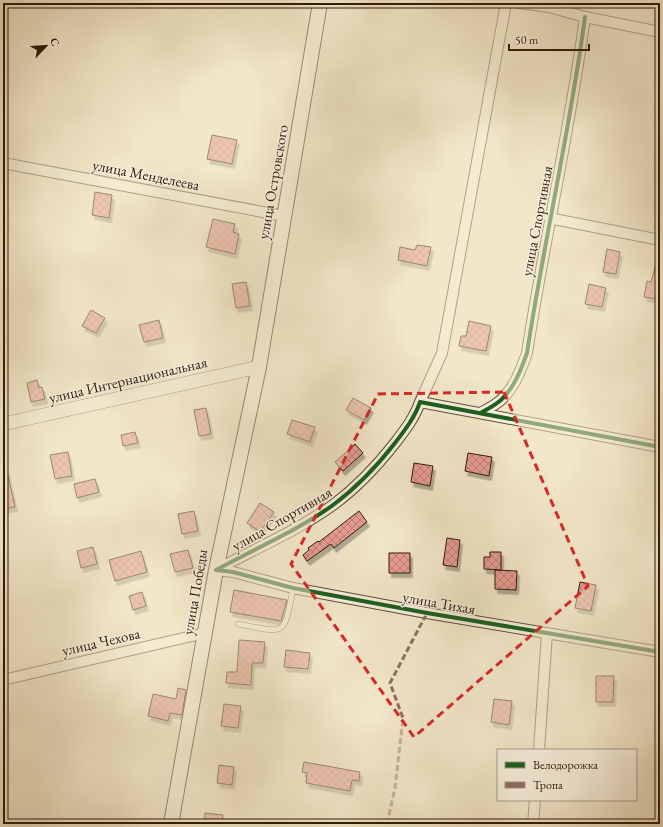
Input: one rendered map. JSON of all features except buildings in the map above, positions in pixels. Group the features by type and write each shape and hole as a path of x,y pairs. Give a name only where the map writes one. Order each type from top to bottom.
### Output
{"main road":[{"name":"улица Островского","path":"260,367 320,3"},
{"name":"улица Победы","path":"171,824 216,570 260,367"}],"street":[{"name":"улица Спортивная","path":"216,570 332,505 362,480 386,456 417,411 442,353 506,3"},
{"path":"519,3 549,5 585,17 660,32"},
{"name":"улица Спортивная","path":"482,412 500,400 522,369 527,353 549,218 577,77 585,17"},
{"name":"улица Менделеева","path":"3,163 284,216"},
{"path":"549,218 660,240"},
{"name":"улица Интернациональная","path":"3,424 260,367"},
{"path":"420,402 482,412 660,447"},
{"name":"улица Тихая","path":"216,570 233,572 292,588 660,652"},
{"name":"улица Чехова","path":"3,680 205,633"},
{"path":"538,749 546,633"},
{"path":"533,824 535,801"}],"lane":[{"path":"238,624 273,631 283,627 287,622 292,588"}],"highlighted area":[{"path":"504,392 588,586 414,737 291,564 378,394"}],"marked path":[{"path":"387,824 395,788 403,718 390,683 427,613"}],"cycle path":[{"path":"482,412 499,402 510,390 520,372 527,353 572,101 585,17"},
{"path":"216,570 305,523 342,498 366,476 388,452 409,423 420,402 660,447"},
{"path":"216,570 233,572 293,588 427,613 660,652"}]}
